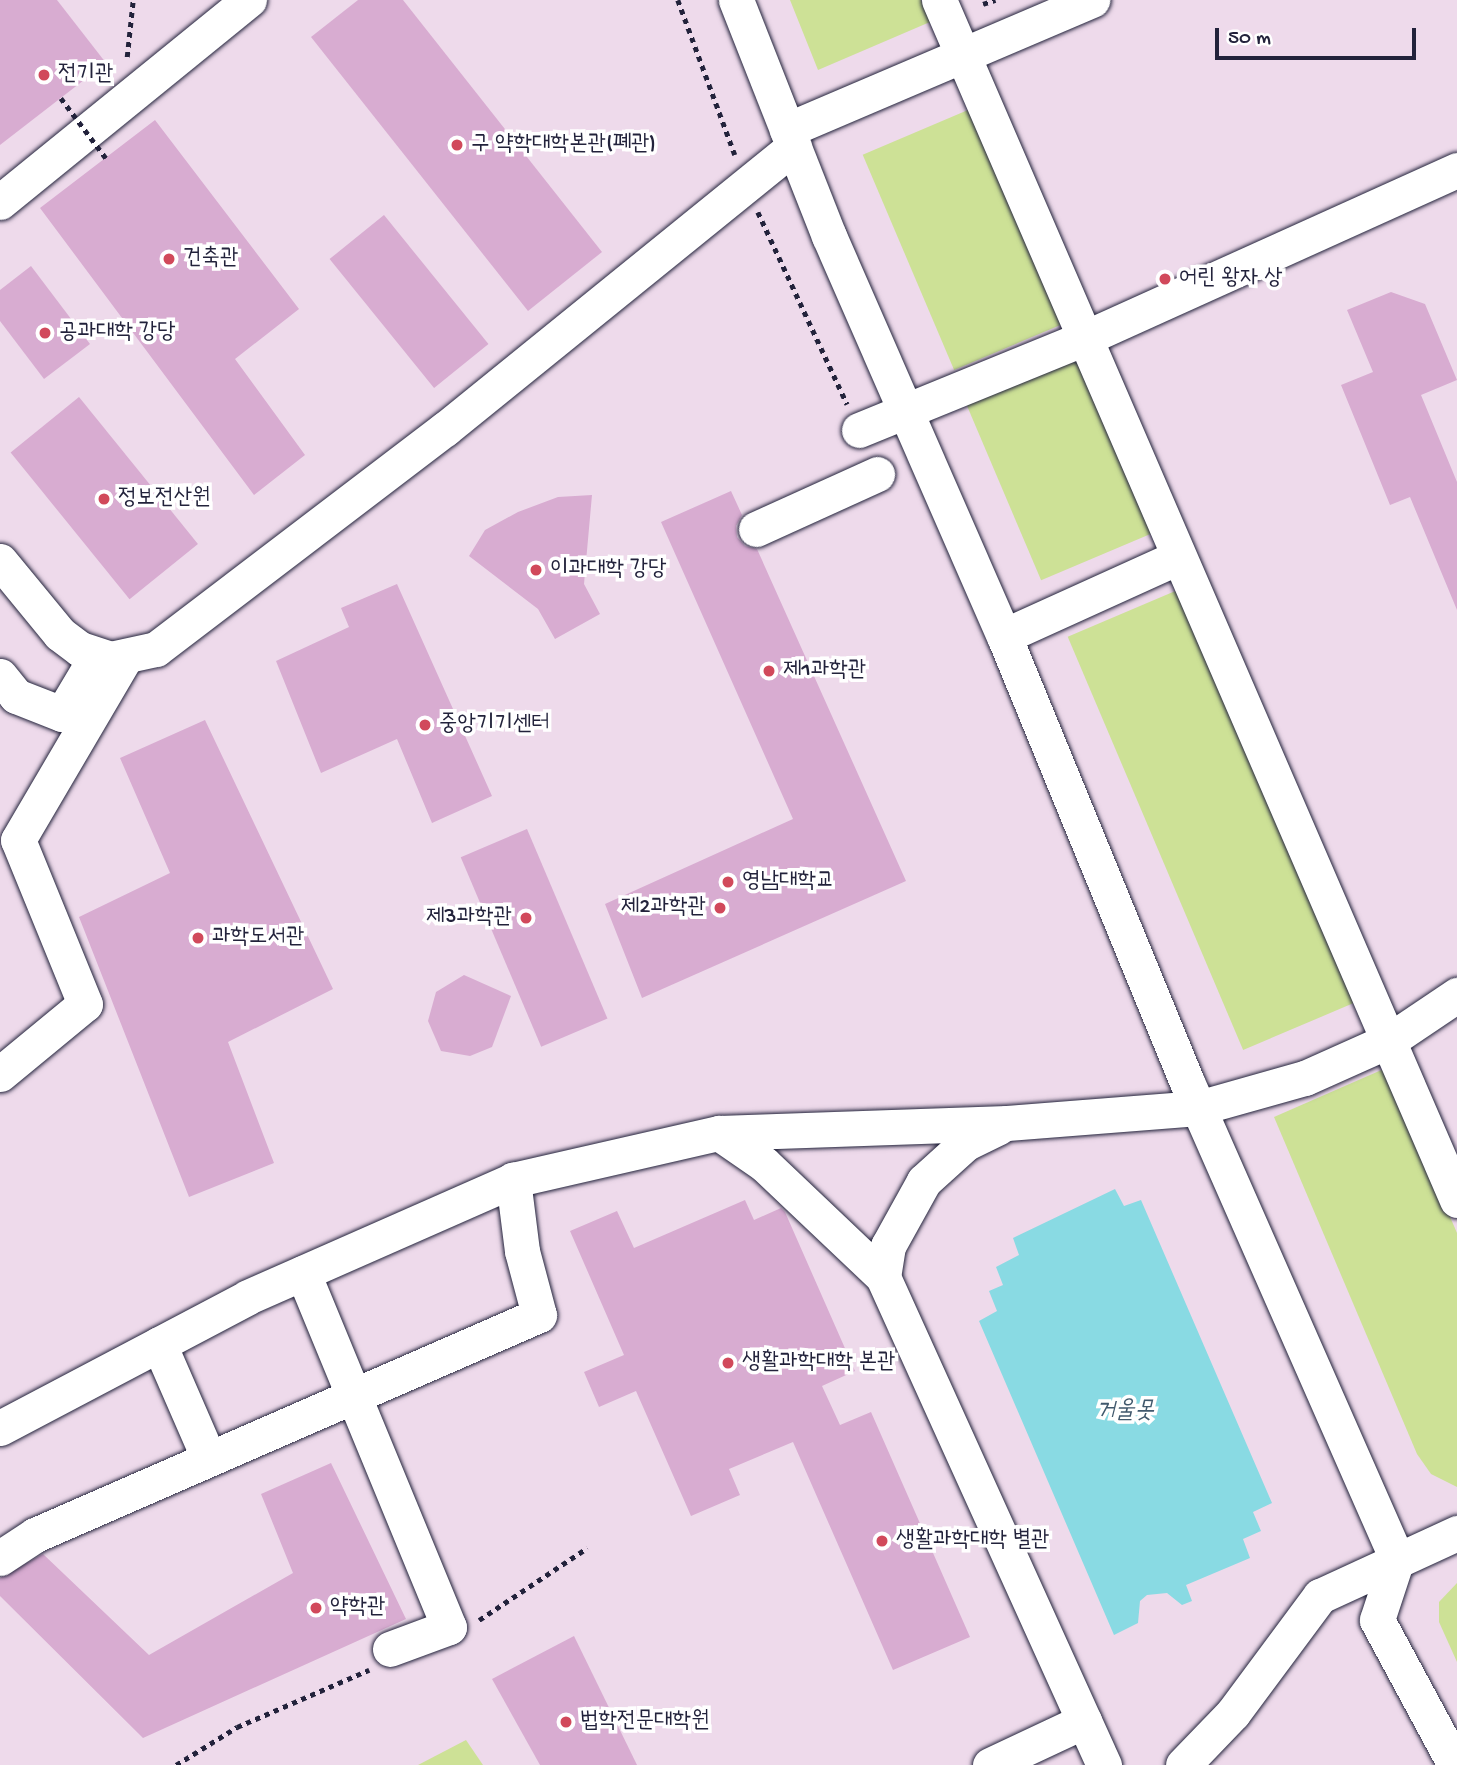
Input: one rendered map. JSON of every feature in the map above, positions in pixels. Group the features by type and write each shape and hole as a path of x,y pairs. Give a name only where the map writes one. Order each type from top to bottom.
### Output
{"street":[{"path":"0,202 249,0"},
{"path":"736,0 791,138 1004,636 1198,1108 1397,1559 1377,1620 1455,1765"},
{"path":"939,0 961,57 1390,1040 1457,1200"},
{"path":"0,561 60,635 110,658 156,649 381,478 746,185 791,138 961,57 1092,0"},
{"path":"859,430 1085,338 1457,170"},
{"path":"757,529 877,474"},
{"path":"1004,636 1178,557"},
{"path":"5,694 62,714 110,658"},
{"path":"0,1074 85,1004 18,840 110,658"},
{"path":"2,1423 303,1273 513,1180 719,1133 1007,1123 1198,1108 1305,1078 1390,1040 1457,995"},
{"path":"883,1277 888,1246 924,1181 966,1143 1007,1123"},
{"path":"719,1133 764,1164 883,1277 1104,1765"},
{"path":"0,1558 35,1535 349,1395 539,1315 522,1251 513,1180"},
{"path":"303,1273 349,1395 449,1627 390,1649"},
{"path":"159,1344 209,1459"},
{"path":"1183,1765 1233,1713 1320,1596 1457,1533"},
{"path":"990,1765 1084,1721"}],"path":[{"path":"122,61 130,55 133,0"},
{"path":"678,0 746,185 859,430"},
{"path":"983,4 995,0"},
{"path":"61,98 106,158"}],"shaded area":[{"name":"영남대학교","path":"0,0 1457,0 1457,1765 0,1765"}],"green space":[{"path":"790,0 921,0 930,22 818,70"},
{"path":"975,107 1066,322 954,370 863,155"},
{"path":"1078,355 1153,533 1041,580 966,403"},
{"path":"1180,589 1355,1002 1243,1050 1068,637"},
{"path":"1386,1068 1457,1233 1457,1487 1431,1474 1417,1454 1274,1117"},
{"path":"1457,1583 1457,1662 1439,1622 1439,1602"},
{"path":"466,1740 483,1765 418,1765"}],"water":[{"name":"거울못","path":"1115,1189 1124,1206 1141,1200 1272,1503 1253,1512 1261,1531 1243,1539 1250,1558 1186,1585 1192,1601 1182,1605 1167,1593 1147,1595 1140,1601 1138,1623 1114,1635 979,1321 997,1311 989,1291 1003,1285 996,1267 1019,1255 1013,1238"}],"building":[{"name":"전기관","path":"0,0 57,0 106,63 0,145"},
{"name":"구 약학대학본관(폐관)","path":"358,0 403,0 602,252 528,311 311,37"},
{"name":"건축관","path":"155,120 299,309 235,359 305,455 254,495 40,208"},
{"path":"384,215 488,344 434,388 330,259"},
{"name":"공과대학 강당","path":"31,266 90,344 44,379 0,321 0,290"},
{"path":"1391,292 1425,304 1457,380 1421,395 1457,482 1457,610 1410,497 1390,505 1341,385 1373,372 1347,310"},
{"name":"정보전산원","path":"79,397 198,544 130,599 11,452"},
{"name":"제1과학관","path":"731,491 742,515 736,526 737,537 745,546 757,549 906,881 642,998 605,904 793,819 661,522"},
{"name":"이과대학 강당","path":"592,495 584,584 600,614 555,639 538,609 469,556 485,530 518,512 558,497"},
{"name":"중앙기기센터","path":"397,584 492,796 432,823 397,739 321,773 276,661 349,627 341,608"},
{"name":"과학도서관","path":"205,720 333,989 228,1042 274,1163 189,1197 79,917 170,873 120,758"},
{"name":"제3과학관","path":"527,829 607,1019 541,1047 461,857"},
{"path":"464,975 511,996 492,1047 470,1056 441,1051 428,1021 436,992"},
{"name":"생활과학대학 본관","path":"745,1200 754,1220 781,1208 785,1212 855,1371 822,1386 840,1425 871,1412 970,1637 893,1670 793,1442 729,1469 740,1495 691,1516 636,1391 599,1407 584,1372 624,1355 570,1231 617,1211 634,1248"},
{"name":"약학관","path":"331,1463 406,1619 143,1738 0,1596 0,1578 43,1554 149,1655 293,1573 261,1494"},
{"name":"법학전문대학원","path":"574,1636 637,1765 540,1765 492,1679"}],"place":[{"name":"전기관","path":"44,75"},
{"name":"구 약학대학본관(폐관)","path":"457,145"},
{"name":"건축관","path":"169,259"},
{"name":"어린 왕자 상","path":"1165,279"},
{"name":"공과대학 강당","path":"45,333"},
{"name":"정보전산원","path":"104,499"},
{"name":"이과대학 강당","path":"536,570"},
{"name":"제1과학관","path":"769,671"},
{"name":"중앙기기센터","path":"425,725"},
{"name":"영남대학교","path":"728,882"},
{"name":"제2과학관","path":"720,908"},
{"name":"제3과학관","path":"526,918"},
{"name":"과학도서관","path":"198,938"},
{"name":"생활과학대학 본관","path":"728,1363"},
{"name":"생활과학대학 별관","path":"882,1541"},
{"name":"약학관","path":"316,1608"},
{"name":"법학전문대학원","path":"566,1722"}]}
